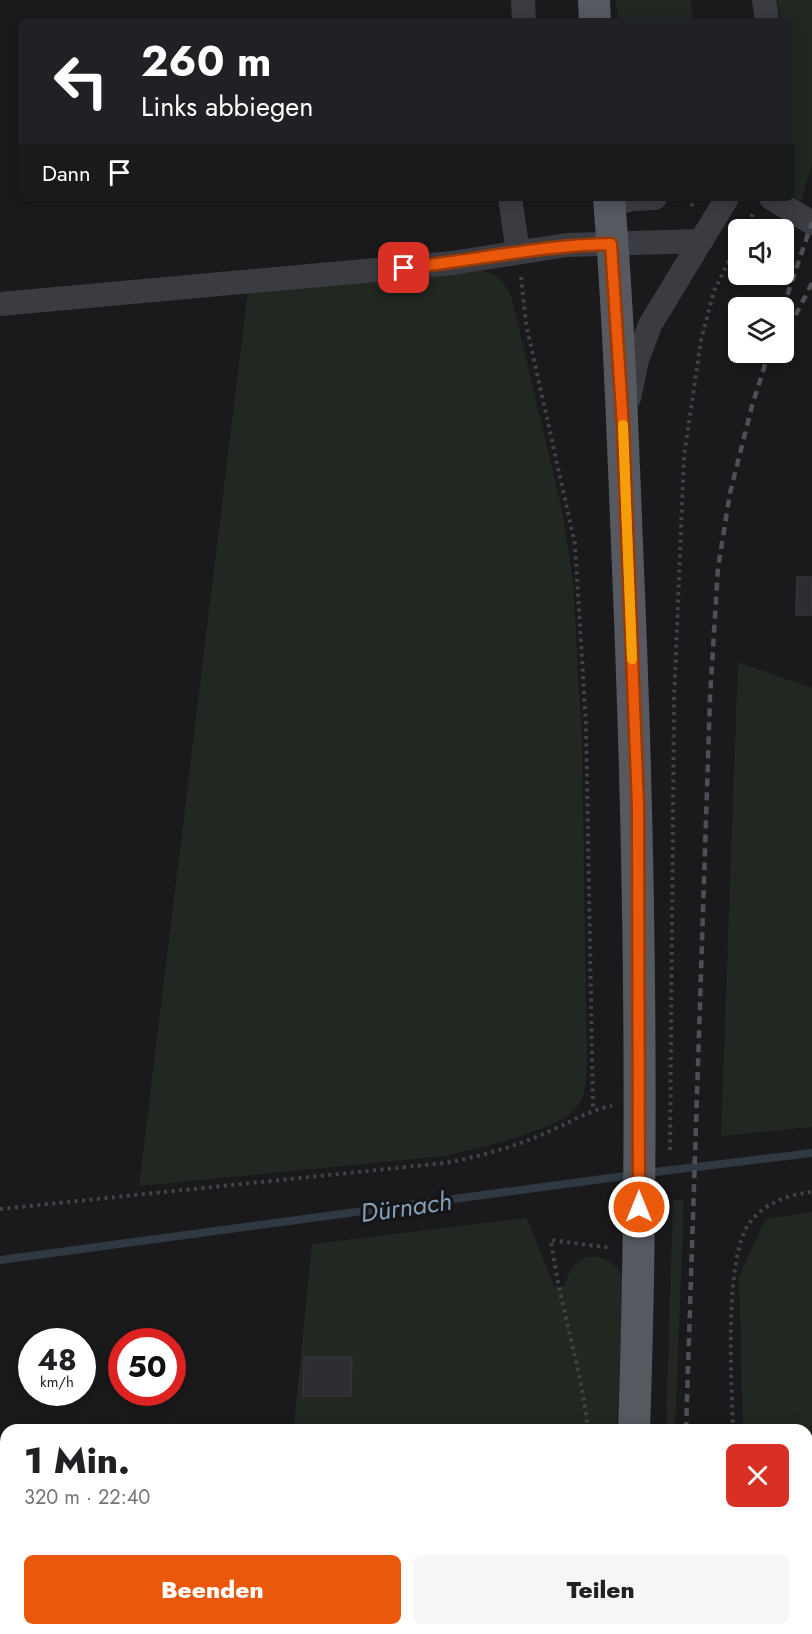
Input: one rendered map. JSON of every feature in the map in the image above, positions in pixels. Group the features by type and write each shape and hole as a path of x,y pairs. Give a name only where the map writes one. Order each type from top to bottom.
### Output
{"main road":[{"path":"594,0 595,18"},
{"path":"609,202 623,427 638,806 639,1207 634,1424"}],"street":[{"path":"523,0 524,18"},
{"path":"764,0 767,18"},
{"path":"510,201 518,252"},
{"path":"623,427 637,360 650,325 725,201"},
{"path":"776,201 812,223"},
{"path":"0,304 452,263 567,245 611,244 707,233"}],"path":[{"path":"707,233 728,239"},
{"path":"0,1209 445,1163 485,1155 551,1131 593,1109 586,726 575,544 526,324 518,252"},
{"path":"670,1140 674,701 684,456 701,340 714,291 728,261"},
{"path":"733,1424 736,1254 750,1221 768,1206 787,1198 812,1192"},
{"path":"587,1424 569,1327 556,1280 551,1240 638,1251"}],"shaded area":[{"path":"616,0 691,0 692,18 618,18"},
{"path":"777,0 812,0 812,164 801,201 795,197 795,18 780,18"},
{"path":"470,269 495,275 503,282 511,295 562,510 573,581 582,742 587,1060 582,1099 575,1109 550,1125 514,1138 445,1156 139,1186 248,290"},
{"path":"738,662 812,688 812,1127 721,1136"},
{"path":"673,1200 684,1200 675,1424 666,1424"},
{"path":"812,1212 812,1424 743,1424 739,1277 765,1219"},
{"path":"527,1218 554,1286 564,1287 568,1275 581,1260 598,1257 607,1260 623,1277 617,1424 294,1424 312,1244"}],"building":[{"path":"797,577 812,577 812,615 796,615"},
{"path":"304,1357 352,1357 351,1396 303,1396"}],"waterway":[{"name":"Dürnach","path":"647,1173 812,1153"},
{"name":"Dürnach","path":"0,1260 632,1175"}],"railway":[{"path":"787,297 812,222"},
{"path":"794,318 812,283"},
{"path":"686,1424 710,698 718,568 730,493 766,363"}],"slow traffic":[{"path":"623,425 632,659"}],"route":[{"path":"404,268 567,245 611,244 623,427 638,806 639,1207"}]}
